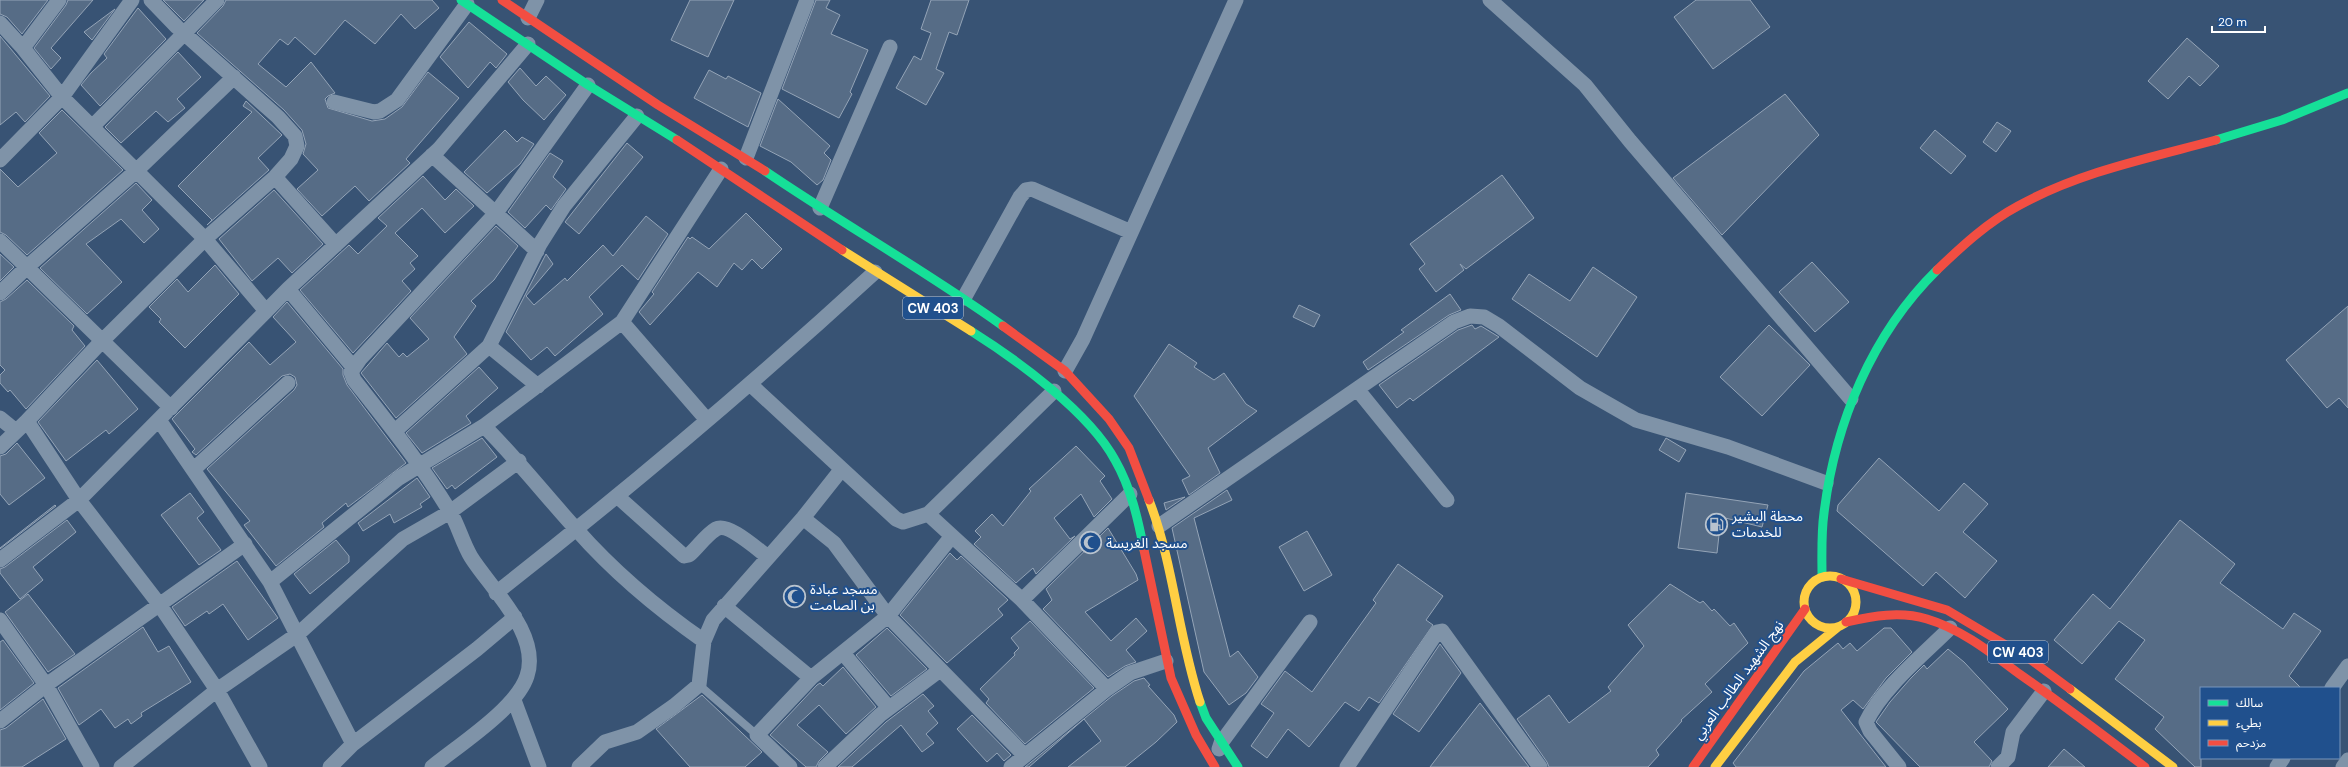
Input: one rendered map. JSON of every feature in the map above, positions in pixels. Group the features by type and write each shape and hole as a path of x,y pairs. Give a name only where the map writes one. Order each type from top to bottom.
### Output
{"main road":[{"name":"CW 403","path":"502,0 658,105 746,158 820,208 964,298 1065,371 1109,419 1129,448 1159,526 1191,674 1206,718 1238,767"},
{"name":"CW 403","path":"464,2 588,85 721,169 875,272 996,347 1054,391 1096,433 1115,459 1130,494 1138,521 1166,661 1177,694 1196,735 1214,766"},
{"path":"1822,578 1821,541 1826,483 1837,436 1851,399 1870,360 1898,316 1928,278 1954,252 2020,203 2075,180 2298,114 2348,93"},
{"path":"1822,578 1841,579 1853,591 1855,608 1842,624 1830,628 1814,623 1805,609 1804,601 1809,586 1822,578"},
{"name":"CW 403","path":"1841,579 1947,610 2031,660 2173,767"},
{"name":"نهج الشهيد الطالب العربي","path":"1693,767 1782,644 1805,609"},
{"name":"CW 403","path":"1715,767 1775,686 1796,662 1842,624 1886,614 1927,619 1950,628 1969,638 2044,691 2145,767"}],"street":[{"path":"23,48 59,0"},
{"path":"0,160 62,97 132,0"},
{"path":"0,447 27,421 101,342 205,239 275,177 291,159 296,146 295,136 278,117 185,34 150,0"},
{"path":"92,127 217,0"},
{"path":"528,18 537,0"},
{"path":"746,158 807,0"},
{"path":"1065,371 1083,339 1236,0"},
{"path":"1490,0 1585,85 1630,141 1851,399"},
{"path":"334,102 374,112 380,111 397,100 464,2"},
{"path":"0,24 23,48 62,97 205,239 266,310"},
{"path":"0,560 79,500 266,310 432,156 528,44"},
{"path":"820,208 890,47"},
{"path":"0,293 26,267 136,171 234,77"},
{"path":"432,767 514,700 528,674 528,653 524,635 515,618 468,552 450,512 420,464 354,380 352,372 353,367 496,213 588,85"},
{"path":"395,431 489,346 537,251 564,206 637,116"},
{"path":"432,156 537,251"},
{"path":"270,582 399,478 484,426 622,322 721,169"},
{"path":"275,177 336,245"},
{"path":"964,298 1020,197 1026,190 1032,189 1131,232"},
{"path":"0,241 101,342 171,408"},
{"path":"496,593 576,530 750,384 875,272"},
{"path":"288,289 353,367"},
{"path":"1159,526 1454,322 1470,316 1484,317 1499,326 1580,388 1636,420 1728,447 1826,483"},
{"path":"622,322 707,420"},
{"path":"489,346 538,386"},
{"path":"194,469 288,383"},
{"path":"750,384 841,470 896,519 903,522 928,514 1054,391"},
{"path":"1357,389 1447,500"},
{"path":"0,418 16,432"},
{"path":"159,420 270,582 298,634 353,744"},
{"path":"27,421 79,500 159,604 217,690 260,767"},
{"path":"484,426 519,461 576,530 669,617 704,641"},
{"path":"121,767 217,690 298,634 394,546 450,512 519,461"},
{"path":"579,767 605,742 637,732 674,706 699,685 704,641 713,620 803,518 841,470"},
{"path":"1022,600 1130,494"},
{"path":"617,496 684,556 689,555 716,529 724,527 731,530 768,557"},
{"path":"928,514 1022,600 1107,689"},
{"path":"803,518 834,543 888,616 1024,756"},
{"path":"790,767 773,762 757,735 811,678 888,616 952,536"},
{"path":"0,721 46,685 245,544"},
{"path":"724,606 811,678"},
{"path":"330,767 353,744 515,618"},
{"path":"0,620 46,685 92,767"},
{"path":"1214,766 1221,742 1310,622"},
{"path":"1904,767 1870,731 1866,722 1871,711 1886,693 1950,628"},
{"path":"1347,767 1437,632 1442,631 1540,767"},
{"path":"842,653 889,708"},
{"path":"1011,767 1107,689 1130,673 1166,661"},
{"path":"2333,687 2348,666"},
{"path":"825,767 889,708 940,670"},
{"path":"1998,767 2008,757 2013,732 2044,691"},
{"path":"514,700 539,767"},
{"path":"2343,767 2348,760"}],"lane":[{"path":"699,685 757,735"}],"building":[{"path":"0,0 48,0 22,34 7,17 0,14"},
{"path":"68,0 93,0 51,48 61,58 51,69 34,48 66,5"},
{"path":"163,0 204,0 184,21"},
{"path":"226,0 432,0 439,8 415,29 401,14 375,44 345,20 315,55 295,37 288,45 280,39 258,64 286,87 311,62 335,93 325,99 328,108 372,121 385,119 402,107 428,72 459,98 406,159 410,163 369,201 355,186 322,216 297,189 318,170 303,154 306,144 302,130 284,110 197,33 223,6"},
{"path":"690,0 734,0 708,57 671,40"},
{"path":"816,0 830,0 826,8 840,15 831,34 868,50 850,92 852,94 839,118 782,89"},
{"path":"931,0 969,0 957,35 949,32 936,69 944,73 926,105 896,88 914,56 921,60 931,33 921,29"},
{"path":"1696,0 1750,0 1770,27 1713,69 1674,17"},
{"path":"138,8 166,39 100,106 81,85 107,58 104,54"},
{"path":"115,9 92,40 84,32"},
{"path":"469,22 507,54 496,68 490,62 468,88 440,57"},
{"path":"0,36 50,96 25,122 16,112 0,125"},
{"path":"2187,38 2219,66 2200,86 2189,76 2168,99 2148,81"},
{"path":"178,52 201,77 177,99 185,108 168,122 156,111 121,143 105,127"},
{"path":"520,68 536,86 546,76 566,95 544,120 523,100 508,82"},
{"path":"709,70 726,79 728,76 761,93 748,127 694,98"},
{"path":"1785,94 1819,135 1722,235 1673,178"},
{"path":"778,99 830,146 824,153 831,160 823,180 817,185 791,162 760,146"},
{"path":"246,101 282,135 258,158 269,170 207,225 212,220 178,186 252,112 243,106"},
{"path":"62,110 123,170 27,255 6,235 0,232 0,169 18,187 57,153 39,133"},
{"path":"1997,122 2011,131 1996,152 1983,142"},
{"path":"505,130 517,142 522,137 534,144 520,164 487,193 464,172"},
{"path":"1935,130 1966,156 1951,174 1920,148"},
{"path":"627,143 643,157 579,234 565,222"},
{"path":"550,153 563,161 553,177 566,189 551,210 546,205 525,228 508,212"},
{"path":"1502,175 1534,218 1466,269 1460,264 1464,270 1436,292 1419,269 1425,264 1410,244"},
{"path":"423,176 445,200 456,189 474,206 445,233 422,208 395,233 418,256 410,263 415,269 402,281 411,291 353,353 300,290 349,245 358,254 387,226 378,218"},
{"path":"136,183 152,200 142,210 159,229 144,243 121,219 86,244 122,282 87,314 40,268"},
{"path":"274,190 323,244 292,273 278,258 252,281 219,239"},
{"path":"746,213 782,249 762,269 752,259 742,270 734,263 717,287 698,272 650,325 639,312 654,294 652,292 688,237 690,239 692,237 709,249"},
{"path":"646,216 668,234 638,280 622,265 589,297 603,314 555,356 547,347 531,360 506,332 546,254 553,264 526,296 534,305 565,278 567,281 603,245 613,256"},
{"path":"496,226 518,246 494,280 471,301 476,306 454,337 467,354 396,418 361,373 387,343 399,357 403,353 407,357 429,339 410,318"},
{"path":"0,254 14,267 0,281"},
{"path":"1812,262 1849,302 1815,332 1779,292"},
{"path":"215,265 239,294 185,348 159,322 161,319 149,307 177,279 188,292"},
{"path":"1593,267 1637,297 1597,357 1512,299 1529,274 1570,301"},
{"path":"27,280 74,326 72,330 85,346 26,409 10,390 8,392 0,383 0,375 5,370 0,365 0,302 6,299"},
{"path":"1450,294 1461,310 1449,315 1368,370 1363,362 1404,332 1401,330"},
{"path":"287,302 343,369 343,375 347,385 406,463 348,507 346,503 322,523 324,527 276,566 244,525 250,521 207,469 294,390 297,385 295,377 290,374 282,376 196,455 192,452 195,449 172,419 249,342 270,365 296,342 273,317"},
{"path":"1299,305 1320,315 1314,327 1293,317"},
{"path":"2348,306 2348,408 2339,398 2327,408 2286,360"},
{"path":"1472,325 1475,329 1481,326 1499,337 1413,401 1410,398 1397,408 1379,385 1458,330"},
{"path":"1769,325 1810,365 1762,416 1720,377"},
{"path":"1169,344 1197,363 1194,367 1214,380 1224,373 1246,404 1257,411 1208,448 1220,473 1189,495 1182,480 1190,476 1134,396"},
{"path":"97,360 138,409 109,434 106,430 66,461 38,422"},
{"path":"479,367 498,388 466,416 471,423 422,453 406,433"},
{"path":"482,438 497,457 455,489 452,485 447,489 432,468"},
{"path":"1666,438 1686,450 1679,462 1659,450"},
{"path":"17,443 45,478 9,505 0,494 0,456 6,454"},
{"path":"1076,446 1105,476 1100,481 1112,499 1094,517 1081,494 1054,518 1070,539 1075,536 1036,574 1033,568 1016,583 974,544 981,537 975,531 992,514 1003,526 1031,491 1029,489"},
{"path":"1879,458 1939,511 1964,483 1988,504 1963,532 1997,561 1965,598 1936,572 1923,586 1837,511 1838,505"},
{"path":"417,478 430,497 420,504 422,507 394,523 390,514 363,531 358,523"},
{"path":"1227,490 1232,500 1194,518 1230,657 1238,651 1258,677 1246,693 1229,705 1204,672 1172,528"},
{"path":"190,493 204,512 197,518 221,550 199,565 161,515"},
{"path":"1686,493 1768,505 1762,527 1721,517 1717,553 1678,548"},
{"path":"1185,497 1166,510 1164,503"},
{"path":"55,505 56,506 0,549 0,548"},
{"path":"67,520 76,532 33,567 43,580 20,599 0,573 0,569 5,567"},
{"path":"2180,520 2235,564 2220,583 2283,629 2294,613 2321,631 2289,676 2300,687 2200,687 2201,767 2195,767 2155,729 2164,717 2115,679 2145,640 2119,621 2082,664 2054,640 2093,594 2110,609"},
{"name":"مسجد الغريسة","path":"1108,528 1136,574 1138,580 1085,612 1111,641 1136,618 1147,631 1126,650 1136,662 1125,666 1108,677 1043,609 1052,600 1046,589"},
{"path":"1307,531 1332,575 1304,591 1279,547"},
{"path":"336,540 349,556 349,562 310,594 294,574"},
{"path":"950,553 957,560 961,556 1008,600 998,609 1003,615 947,663 900,615"},
{"path":"237,561 278,618 248,640 223,604 209,614 207,611 185,626 172,607"},
{"path":"1398,564 1443,596 1426,620 1433,625 1379,703 1369,697 1359,711 1345,702 1309,747 1288,729 1267,758 1251,746 1274,713 1261,704 1285,671 1312,692 1376,603 1373,600"},
{"path":"1670,584 1700,603 1703,601 1712,611 1714,609 1730,626 1734,623 1748,643 1705,684 1712,692 1681,720 1682,721 1656,750 1659,755 1648,767 1549,767 1517,719 1549,695 1569,723 1611,691 1608,687 1644,646 1628,625"},
{"path":"28,594 75,654 48,672 5,612"},
{"path":"1030,621 1094,688 1025,744 986,703 989,699 980,689 1015,655 1014,653 1019,648 1011,638"},
{"path":"143,627 158,652 169,646 191,682 141,713 142,716 131,724 128,719 115,728 101,709 79,725 58,688"},
{"path":"887,628 927,669 891,696 856,655"},
{"path":"1884,628 1891,628 1912,652 1886,678 1863,709 1853,700 1841,710 1886,767 1736,767 1733,763 1804,671 1838,643 1843,649 1850,643 1857,651"},
{"path":"3,640 34,683 0,710 0,642"},
{"path":"1440,644 1461,673 1419,732 1393,714"},
{"path":"1948,649 1964,662 2008,709 1974,742 1992,761 1989,767 1920,767 1876,722 1890,702 1911,678 1924,665 1927,669"},
{"path":"843,667 876,707 846,734 819,705 797,725 828,752 819,761 816,767 806,767 770,735 817,685 820,683 823,686"},
{"path":"1144,678 1150,685 1148,686 1174,715 1177,722 1156,742 1125,767 1068,767 1101,741 1084,719 1029,767 1025,767 1112,696 1134,681"},
{"path":"923,694 934,706 928,711 938,723 926,734 934,743 922,752 901,725 852,767 838,767 886,722"},
{"path":"702,695 762,752 745,767 690,767 656,729"},
{"path":"43,699 66,739 22,767 0,767 0,730 6,728"},
{"path":"1480,703 1529,767 1430,767 1443,750"},
{"path":"972,715 1011,755 1004,761 997,753 987,762 957,729"},
{"path":"2064,749 2085,767 2048,767"}],"traffic: fast":[{"path":"461,0 588,85 677,140"},
{"path":"2216,140 2282,120 2348,93"},
{"path":"765,171 944,286 1003,326"},
{"path":"1822,577 1823,521 1829,479 1847,413 1860,382 1893,322 1914,295 1937,270"},
{"path":"971,331 1030,372 1050,388 1088,424 1103,442 1121,471 1130,493 1144,550"},
{"path":"1200,702 1206,718 1238,767"}],"traffic: slow":[{"path":"842,250 971,331"},
{"path":"1149,500 1164,550 1186,652 1200,702"},
{"path":"1830,576 1840,578 1848,584 1854,592 1856,602 1854,612 1848,620 1840,626 1830,628 1820,626 1812,620 1806,612 1804,602 1806,592 1812,584 1820,578 1830,576"},
{"path":"1715,767 1795,662 1838,627"},
{"path":"2070,689 2173,767"}],"traffic: jam":[{"path":"502,0 658,105 765,171"},
{"path":"677,140 842,250"},
{"path":"1937,270 1966,243 1996,219 2041,194 2115,167 2216,140"},
{"path":"1003,326 1065,371 1109,419 1129,448 1149,500"},
{"path":"1144,550 1171,678 1196,735 1215,767"},
{"path":"1841,579 1947,610 2031,660 2070,689"},
{"path":"1693,767 1805,609"},
{"path":"1846,622 1876,616 1907,615 1940,623 1986,649 2145,767"}],"place":[{"name":"محطة البشير للخدمات","path":"1717,524"},
{"name":"مسجد الغريسة","path":"1090,543"},
{"name":"مسجد عبادة بن الصامت","path":"795,597"}]}
